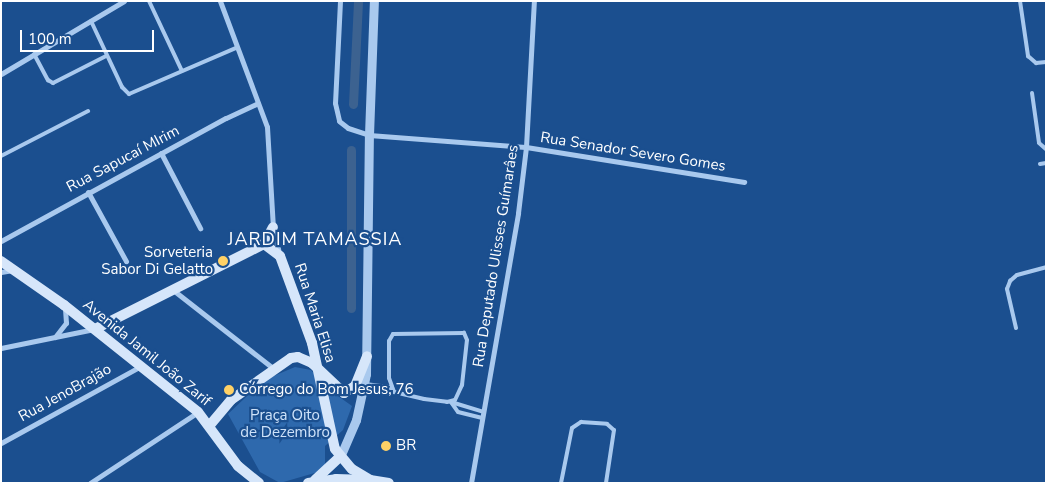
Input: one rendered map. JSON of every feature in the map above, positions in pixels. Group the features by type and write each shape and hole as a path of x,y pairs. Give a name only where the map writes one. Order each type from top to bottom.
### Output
{"main road":[{"path":"95,329 264,244 273,227"},
{"name":"Rua Maria Elisa","path":"264,244 280,256 319,369 330,438 340,457"},
{"name":"Avenida Jamil João Zarif","path":"1,261 64,305 198,412 210,425 238,466 259,483"},
{"path":"210,425 231,400 274,368 298,357 319,369 339,391 348,393 355,386 367,356"},
{"path":"312,481 340,457 352,469 370,480"},
{"path":"238,466 244,483"},
{"path":"312,481 370,480 389,483"}],"street":[{"path":"1,74 124,1"},
{"path":"220,1 269,136 273,227 280,256"},
{"name":"Rua Senador Severo Gomes","path":"340,1 336,113 343,125 369,135 526,147 744,182"},
{"path":"340,457 356,420 364,388 367,356 369,135 374,1"},
{"name":"Rua Deputado Ulisses Guímarâes","path":"471,483 518,213 526,147 534,1"},
{"name":"Rua Sapucaí MIrim","path":"1,241 161,153 258,104"},
{"path":"161,153 200,228"},
{"path":"88,192 126,261"},
{"path":"1,272 14,270"},
{"path":"172,289 274,368"},
{"path":"52,339 66,324 64,305"},
{"path":"1,348 95,329"},
{"name":"Rua JenoBrajão","path":"1,443 141,366"},
{"path":"90,483 198,412"}],"lane":[{"path":"149,1 182,71"},
{"path":"1020,1 1028,56 1036,63 1046,62"},
{"path":"91,21 122,88 129,94 236,48"},
{"path":"34,54 48,80 53,83 106,56"},
{"path":"1032,93 1039,143 1046,149"},
{"path":"1,156 88,111"},
{"path":"1040,164 1046,163"},
{"path":"1016,328 1007,289 1010,281 1017,275 1046,267"},
{"path":"394,392 389,378 390,341 393,334 461,331 466,340 462,385 458,396 451,402"},
{"path":"364,388 451,402 483,415"},
{"path":"364,388 389,388 394,392"},
{"path":"560,483 572,428 581,422 607,424 614,430 606,483"}],"green space":[{"name":"Praça Oito de Dezembro","path":"295,367 311,370 331,391 352,406 343,430 325,446 325,470 280,483 260,472 228,414 264,380"}],"waterway":[{"path":"353,104 358,1"},
{"path":"351,150 351,308"}],"place":[{"name":"Sorveteria Sabor Di Gelatto","path":"223,261"},
{"name":"Córrego do Bom Jesus, 76","path":"229,390"},
{"name":"BR","path":"386,446"}],"district":[{"name":"JARDIM TAMASSIA","path":"315,239"}]}
